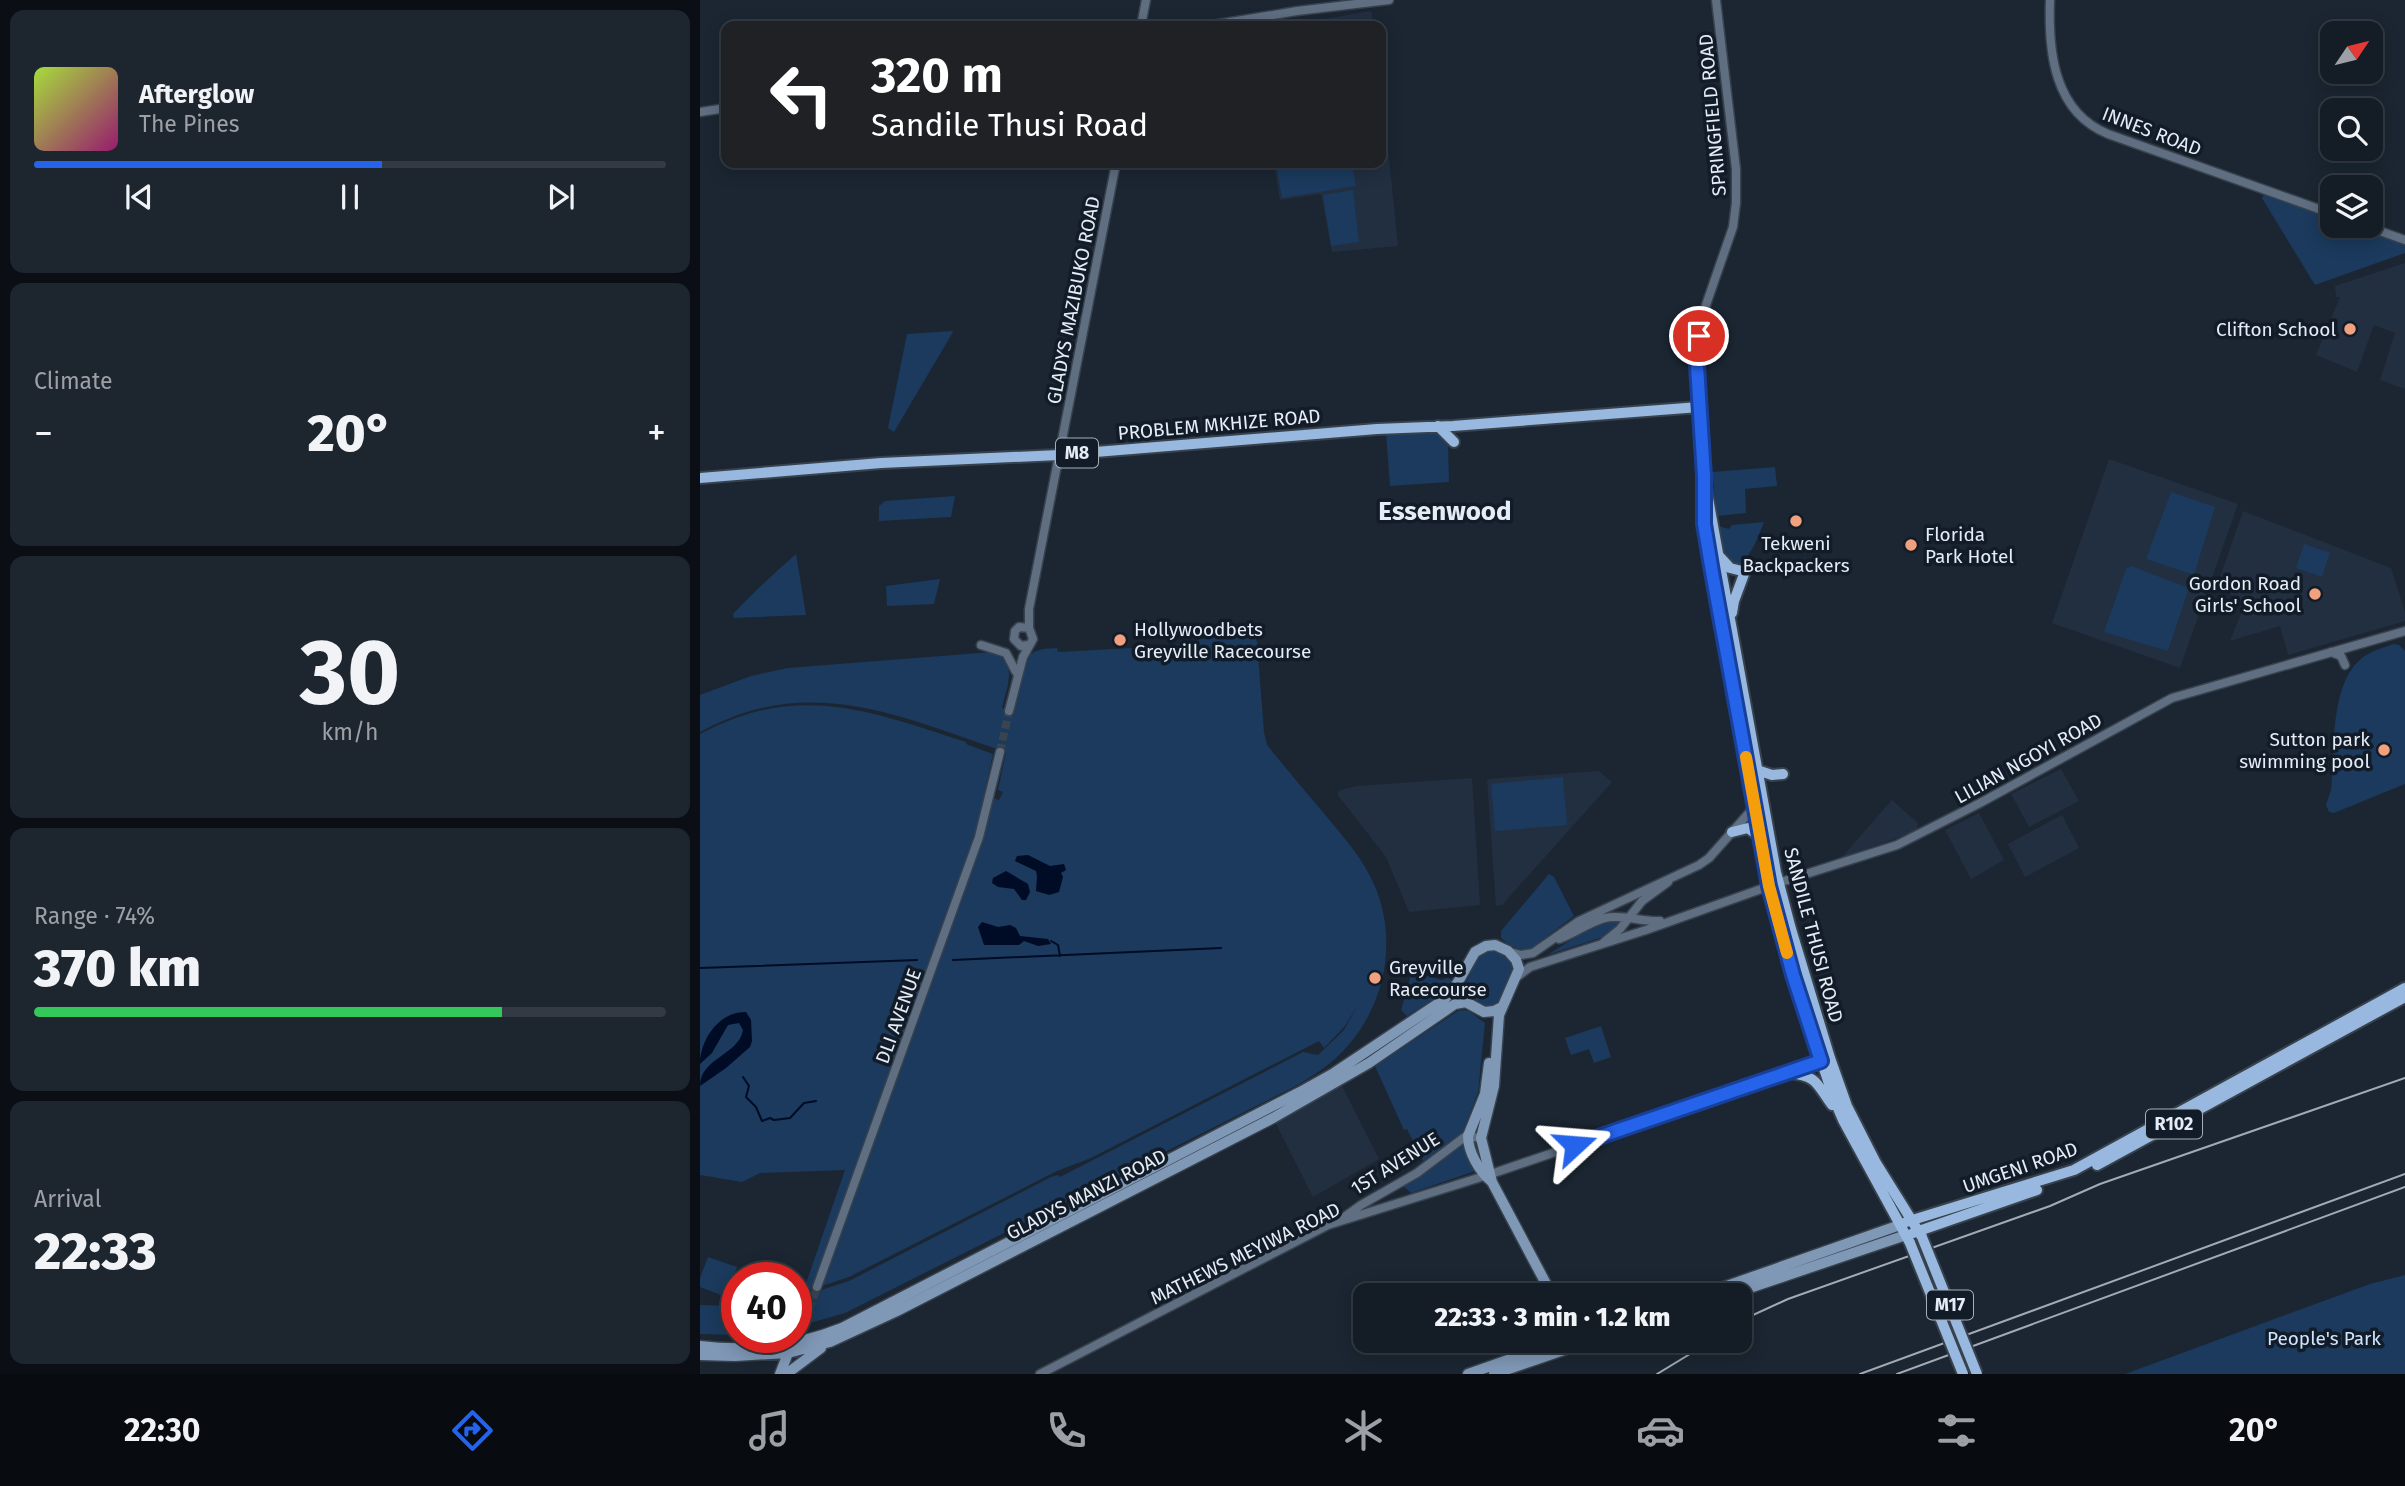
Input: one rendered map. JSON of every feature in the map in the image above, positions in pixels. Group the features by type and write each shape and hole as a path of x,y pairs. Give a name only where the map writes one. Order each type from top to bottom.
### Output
{"main road":[{"name":"PROBLEM MKHIZE ROAD","path":"700,478 881,463 1059,455 1377,429 1699,407"},
{"name":"SANDILE THUSI ROAD","path":"1699,407 1704,476 1763,797 1774,885"},
{"path":"1438,426 1454,442"},
{"name":"SANDILE THUSI ROAD","path":"1704,476 1706,536 1754,806 1793,975 1826,1060 1860,1135 1921,1234 1977,1374"},
{"path":"1718,553 1730,568 1745,569 1734,601 1732,633"},
{"path":"1757,770 1772,775 1783,774"},
{"path":"1732,832 1748,828 1760,837"},
{"path":"1502,1007 1485,1012 1466,1002 1460,995 1458,982 1479,949 1495,945 1508,951 1518,963 1518,976 1498,1019 1494,1086 1481,1138 1489,1177 1546,1283"},
{"name":"GLADYS MANZI ROAD","path":"1021,1241 1334,1073 1445,999 1458,982"},
{"name":"UMGENI ROAD","path":"1735,1283 1900,1224 2074,1170 2404,993"},
{"name":"UMGENI ROAD","path":"1752,1288 1908,1239 2062,1181 2116,1156 2404,993"},
{"name":"GLADYS MANZI ROAD","path":"812,1343 830,1342 1021,1241 1284,1112 1369,1063 1452,1006 1466,1002"},
{"name":"1ST AVENUE","path":"1485,1012 1490,1023 1489,1072 1485,1094 1468,1136 1470,1148 1489,1177"},
{"name":"SANDILE THUSI ROAD","path":"1826,1060 1840,1115 1908,1239 1963,1374"},
{"path":"1790,1073 1802,1074 1814,1080 1840,1115"},
{"name":"GLADYS MANZI ROAD","path":"812,1338 894,1306"},
{"path":"786,1373 830,1342"},
{"name":"GLADYS MANZI ROAD","path":"700,1346 721,1348"},
{"name":"GLADYS MANZI ROAD","path":"700,1354 735,1356 749,1353"},
{"path":"786,1373 793,1353"},
{"path":"1468,1374 1528,1353"},
{"path":"1494,1374 1550,1353"}],"street":[{"path":"1142,21 1146,0"},
{"path":"1236,21 1390,0"},
{"name":"SPRINGFIELD ROAD","path":"1716,0 1736,169 1733,227"},
{"name":"INNES ROAD","path":"2050,0 2057,80 2070,105 2088,124 2108,134 2320,209"},
{"path":"700,112 721,109"},
{"name":"GLADYS MAZIBUKO ROAD","path":"1025,627 1115,168"},
{"name":"SANDILE THUSI ROAD","path":"1699,407 1699,336 1706,305 1733,227"},
{"path":"2383,232 2405,240"},
{"path":"1009,711 1023,645 1034,636 1025,627 1014,635 1023,645"},
{"name":"LILIAN NGOYI ROAD","path":"1518,976 1530,967 1897,845 2172,698 2405,631"},
{"path":"981,645 1006,653 1016,677"},
{"path":"2330,652 2341,656 2345,665"},
{"name":"DLI AVENUE","path":"817,1287 979,837 1000,752"},
{"path":"1597,946 1616,934 1642,901 1671,880 1704,862 1763,797"},
{"path":"1508,951 1524,955 1550,943 1579,921 1649,887 1671,880"},
{"name":"LILIAN NGOYI ROAD","path":"1550,943 1605,918 1644,922 1669,921"},
{"name":"MATHEWS MEYIWA ROAD","path":"1040,1374 1341,1220 1489,1177 1826,1060"},
{"name":"1ST AVENUE","path":"1341,1220 1361,1205 1418,1173 1468,1136 1481,1138"}],"shaded area":[{"path":"1371,11 1373,21 1312,21"},
{"path":"1386,129 1398,246 1332,252 1321,194 1280,200 1275,168 1386,168"},
{"name":"Clifton School","path":"2405,263 2405,389 2380,380 2395,333 2374,325 2357,372 2316,355 2340,297 2336,297 2335,286"},
{"path":"2109,459 2238,504 2180,668 2052,623"},
{"name":"Gordon Road Girls' School","path":"2243,511 2391,568 2405,612 2405,621 2288,655 2280,626 2230,641 2244,606 2218,583"},
{"path":"2061,769 2079,801 2029,827 2011,794"},
{"path":"1599,771 1612,782 1502,905 1496,906 1487,779"},
{"path":"1472,778 1480,905 1409,912 1386,857 1337,794 1340,790 1357,786"},
{"path":"1892,800 1918,823 1917,831 1841,858"},
{"path":"1979,813 2004,860 1971,879 1945,830"},
{"path":"2062,815 2079,848 2025,877 2008,844"},
{"path":"1028,855 1050,866 1064,864 1066,870 1061,873 1063,877 1059,892 1049,895 1036,891 1036,871 1015,861 1017,856"},
{"path":"1006,871 1028,884 1030,892 1026,900 1022,900 1014,889 998,887 992,883 993,878"},
{"path":"982,922 998,927 1010,925 1016,928 1020,936 1048,939 1051,944 1038,946 1024,941 1019,945 984,945 978,927"},
{"path":"746,1012 751,1020 750,1047 700,1086 706,1069 735,1045 743,1030 739,1023 728,1025 712,1053 700,1064 708,1036 720,1021 728,1016"},
{"path":"1340,1082 1379,1159 1313,1197 1273,1118"}],"green space":[{"path":"1277,168 1353,168 1356,186 1282,198"},
{"path":"1353,190 1359,242 1331,246 1323,195"},
{"path":"2264,194 2320,214 2320,238 2383,236 2405,244 2405,253 2315,285 2262,198"},
{"path":"952,331 894,432 888,428 907,334"},
{"path":"1433,431 1448,442 1449,482 1390,486 1386,433"},
{"path":"1775,467 1777,486 1745,489 1746,513 1717,516 1712,472"},
{"path":"2171,492 2215,507 2194,575 2146,559"},
{"path":"955,496 951,517 879,521 879,506 885,501"},
{"path":"1764,522 1746,558 1736,566 1727,561 1718,526 1729,529 1732,525"},
{"path":"2304,544 2330,553 2322,577 2296,568"},
{"path":"796,554 806,615 734,618 733,614"},
{"path":"2131,566 2189,588 2168,651 2104,632 2126,569"},
{"path":"940,579 934,604 887,606 886,586"},
{"path":"1243,630 1254,634 1267,745 1354,850 1379,896 1386,940 1385,962 1374,1004 1364,1024 1338,1056 1292,1088 845,1313 812,1322 812,1293 849,1281 1051,1177 1060,1177 1303,1052 1318,1055 1344,1030 1359,1003 1345,1026 1324,1048 1319,1041 1091,1158 1057,1171 849,1277 812,1289 812,1266 845,1170 760,1173 742,1182 700,1175 700,734 735,718 769,709 801,705 833,706 864,712 966,742 993,754 984,795 999,800 1003,792 998,790 1006,752 891,714 817,702 779,705 740,714 700,732 700,695 751,676 788,668 992,652 1006,662 1008,668 1008,683 1002,708 1014,712 1026,660 1036,651 1057,648 1058,652 1170,646"},
{"path":"2393,644 2399,645 2405,651 2405,784 2334,813 2329,812 2326,805 2331,790 2336,719 2344,684 2351,670 2362,658"},
{"path":"1563,777 1567,825 1495,831 1491,784"},
{"path":"1549,874 1554,877 1574,916 1532,948 1519,949 1512,946 1501,938 1501,931"},
{"path":"1611,920 1622,922 1606,936 1547,955 1597,924"},
{"path":"1495,949 1511,958 1516,968 1502,998 1488,1007 1467,997 1464,987 1480,953 1483,950"},
{"path":"1412,971 1453,981 1444,992 1407,1016 1401,1010"},
{"path":"1464,1010 1485,1023 1478,1092 1463,1132 1423,1161 1407,1129 1404,1130 1375,1066 1458,1011"},
{"path":"1601,1026 1611,1057 1594,1063 1589,1049 1571,1055 1565,1038"},
{"path":"1461,1143 1465,1146 1475,1171 1411,1193 1403,1186 1441,1162"},
{"path":"708,1257 722,1262 721,1295 700,1287 700,1278"},
{"name":"People's Park","path":"2405,1275 2405,1374 2125,1374 2370,1284"},
{"path":"700,1305 721,1306 721,1335 700,1334"}],"waterway":[{"path":"1051,941 1058,945 1060,956"},
{"path":"953,960 1221,948"},
{"path":"700,968 917,960"},
{"path":"743,1077 749,1086 746,1097 756,1107 762,1121 770,1118 790,1118 804,1103 816,1101"}],"tunnel":[{"path":"1000,752 1009,711"},
{"path":"812,1301 817,1287"}],"railway":[{"path":"1752,1316 1788,1299 2050,1206 2100,1184 2405,1078"},
{"path":"1860,1374 2405,1174"},
{"path":"1897,1374 2405,1187"},
{"path":"1657,1374 1692,1353"}],"slow traffic":[{"path":"1746,757 1769,886 1787,953"}],"place":[{"name":"Clifton School","path":"2350,329"},
{"name":"Tekweni Backpackers","path":"1796,521"},
{"name":"Florida Park Hotel","path":"1911,545"},
{"name":"Gordon Road Girls' School","path":"2315,594"},
{"name":"Hollywoodbets Greyville Racecourse","path":"1120,640"},
{"name":"Sutton park swimming pool","path":"2384,750"},
{"name":"Greyville Racecourse","path":"1375,978"}],"district":[{"name":"Essenwood","path":"1445,511"}],"route":[{"path":"1575,1145 1821,1061 1793,975 1769,886 1712,572 1704,524 1704,476 1697,366 1699,336"}]}
